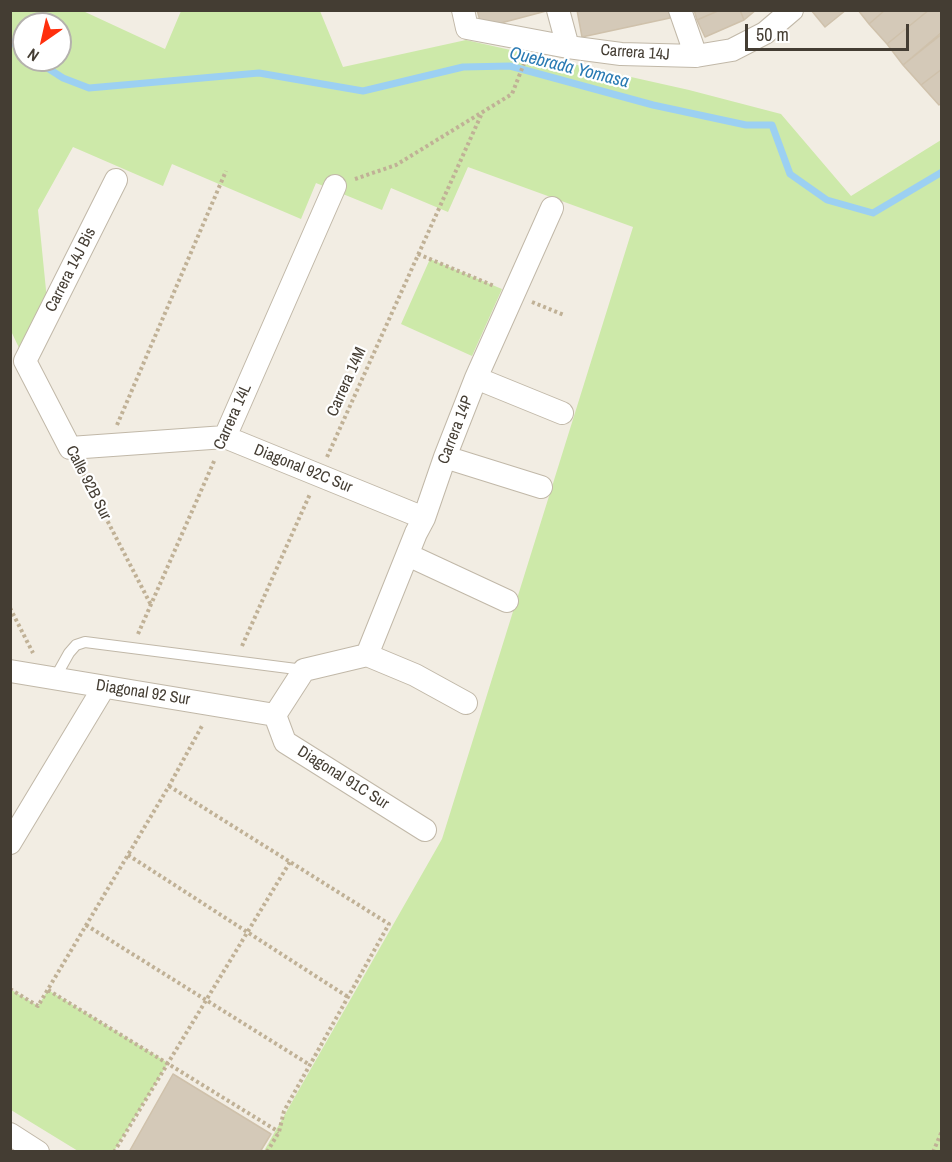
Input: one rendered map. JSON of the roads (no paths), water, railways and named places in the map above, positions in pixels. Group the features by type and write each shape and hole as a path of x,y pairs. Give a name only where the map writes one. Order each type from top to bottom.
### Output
{"street":[{"path":"558,10 568,47"},
{"path":"680,10 696,56"},
{"name":"Carrera 14J","path":"465,19 568,47 621,54 696,56 732,50 765,33 792,10"},
{"name":"Carrera 14J Bis","path":"26,361 116,180"},
{"name":"Carrera 14L","path":"225,437 335,186"},
{"name":"Carrera 14P","path":"367,655 424,518 476,378 552,208"},
{"name":"Calle 92B Sur","path":"26,361 70,448"},
{"path":"476,378 562,413"},
{"name":"Diagonal 92C Sur","path":"70,448 225,437 424,518"},
{"path":"445,458 541,487"},
{"path":"408,555 507,601"},
{"path":"275,716 304,670 367,655 415,675 466,703"},
{"name":"Diagonal 92 Sur","path":"10,672 275,716"},
{"path":"10,843 104,687"},
{"name":"Diagonal 91C Sur","path":"275,716 285,742 425,830"},
{"path":"10,1134 38,1152"}],"lane":[{"path":"50,678 76,645 85,642 304,670"}],"waterway":[{"name":"Quebrada Yomasa","path":"54,72 89,88 259,73 363,91 463,67 510,66 653,105 746,125 772,125 790,174 827,200 873,213 942,172"}]}
